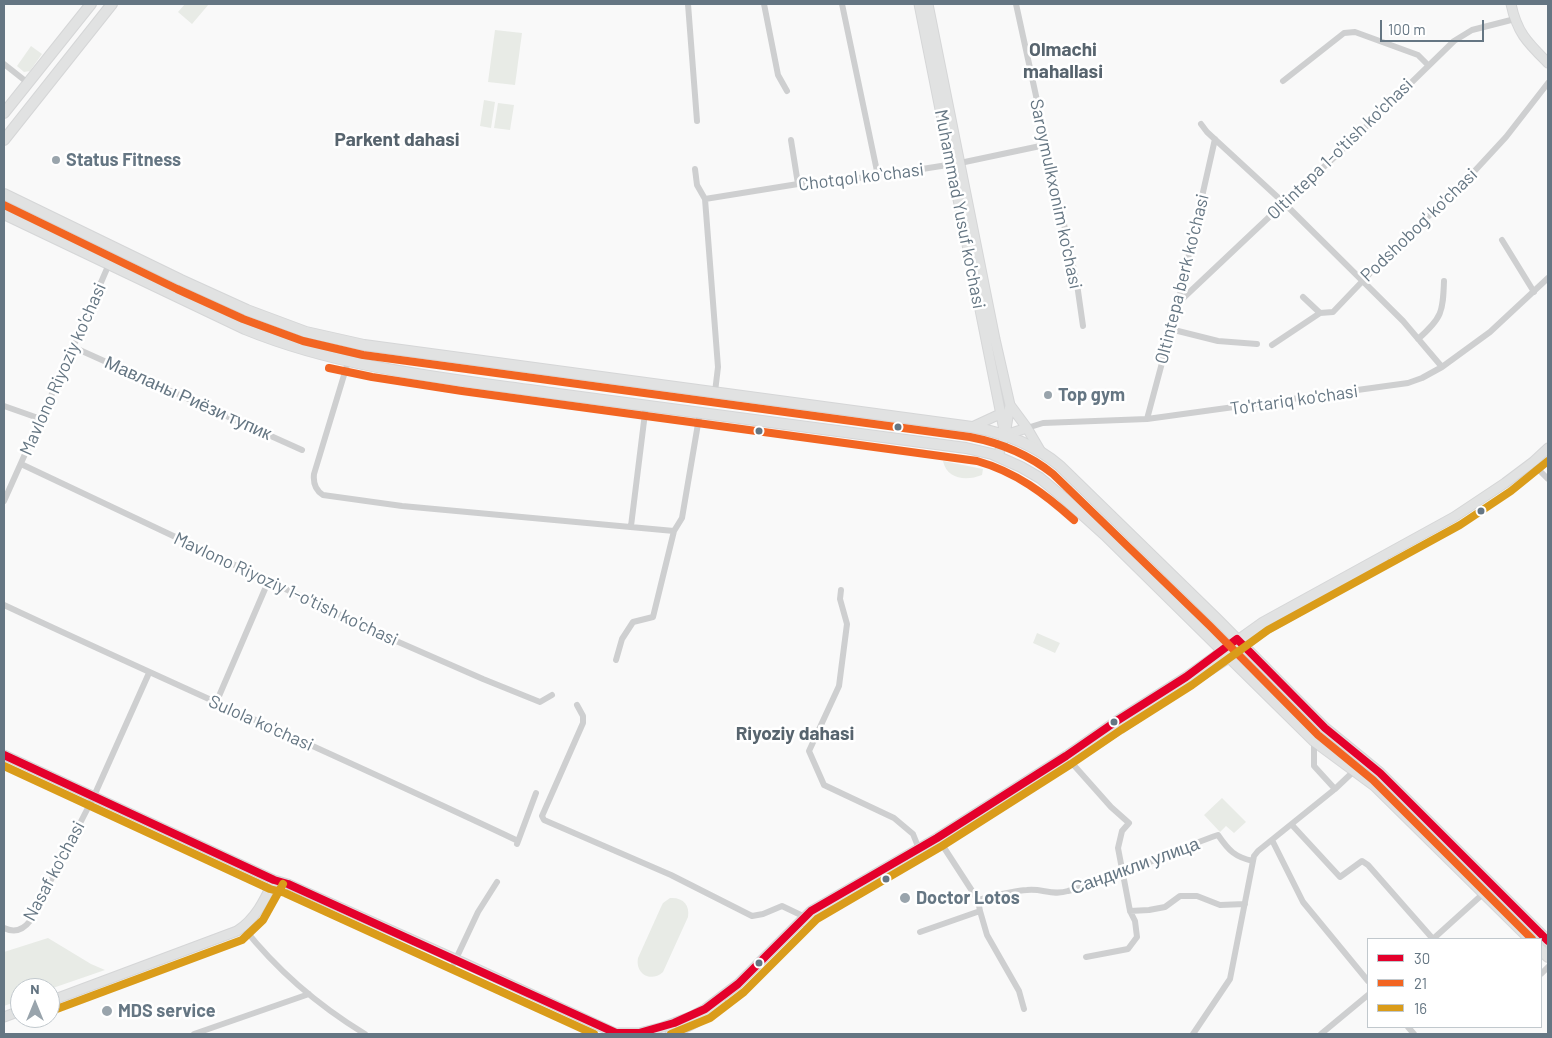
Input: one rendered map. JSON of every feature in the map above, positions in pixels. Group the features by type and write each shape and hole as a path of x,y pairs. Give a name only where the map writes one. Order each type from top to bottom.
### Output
{"main road":[{"path":"4,114 91,4"},
{"path":"4,140 112,4"},
{"path":"4,194 247,310 306,332 364,345 972,427 1005,435 1042,452 1060,466 1325,728 1380,773 1548,941"},
{"path":"4,214 254,333 348,362 463,381 958,447 998,456 1035,475 1105,535 1314,741 1375,786 1529,938"}],"street":[{"path":"688,4 696,121"},
{"path":"764,4 778,75 787,91"},
{"path":"842,4 878,176"},
{"name":"Muhammad Yusuf ko'chasi","path":"919,4 1010,405 1005,435 998,456"},
{"name":"Muhammad Yusuf ko'chasi","path":"928,4 955,164 1005,435"},
{"name":"Saroymulkxonim ko'chasi","path":"1016,4 1076,284 1083,326"},
{"path":"1511,4 1519,30 1548,63"},
{"name":"Oltintepa 1-o'tish ko'chasi","path":"1178,302 1345,147 1454,42 1472,30 1515,19"},
{"path":"1283,81 1349,31 1418,55 1428,65"},
{"path":"4,64 28,83"},
{"name":"Podshobog' ko'chasi","path":"1272,344 1320,313 1333,312 1397,245 1458,189 1506,137 1548,84"},
{"path":"1201,124 1403,321 1442,367"},
{"name":"Oltintepa berk ko'chasi","path":"1148,419 1178,302 1215,139"},
{"path":"791,140 798,184"},
{"name":"Chotqol koʻchasi","path":"705,199 798,184 878,176 955,164 1045,145"},
{"path":"695,169 696,185 705,199 718,367 715,392"},
{"path":"1502,240 1534,292"},
{"name":"Mavlono Riyoziy ko'chasi","path":"4,501 109,264"},
{"name":"To'rtariq ko'chasi","path":"1005,435 1043,423 1148,419 1401,385 1422,378 1442,367 1490,332 1548,278"},
{"path":"1418,339 1439,317 1443,306 1444,280"},
{"path":"1303,296 1320,313"},
{"path":"1170,329 1218,341 1257,344"},
{"name":"Мавланы Риёзи тупик","path":"73,347 302,450"},
{"path":"348,362 314,474 314,485 323,495 402,506 674,530"},
{"path":"631,526 646,405"},
{"name":"Muhammad Yusuf ko'chasi","path":"1010,405 1042,452"},
{"path":"4,406 41,419"},
{"path":"616,660 622,639 633,622 654,617 674,530 682,518 700,412"},
{"path":"972,427 1000,414"},
{"path":"1534,465 1548,448"},
{"path":"921,852 941,843 1241,643 1358,574 1455,520 1505,483 1548,455"},
{"name":"Mavlono Riyoziy 1-o'tish ko'chasi","path":"21,464 268,582 530,699 540,702 552,695"},
{"path":"1534,465 1548,478"},
{"path":"216,703 268,582"},
{"path":"841,590 840,600 847,624 839,686 809,751 824,785 894,818 913,834 921,852"},
{"name":"Sulola ko'chasi","path":"4,605 517,843 536,793"},
{"name":"Nasaf ko'chasi","path":"4,928 17,930 26,926 30,921 94,796 149,673"},
{"path":"577,705 583,723 542,818 671,875 752,916 782,906 803,921"},
{"path":"1314,741 1314,766 1335,790"},
{"path":"4,755 614,1034 632,1034 652,1030 682,1021 697,1014 732,989 778,947"},
{"path":"670,1034 694,1024 709,1015 803,921 921,852 1069,759"},
{"path":"1069,759 1111,806 1129,823 1122,831 1118,848 1130,911 1135,920 1138,937 1128,949 1086,957"},
{"path":"1193,1034 1230,979 1252,861 1258,851 1335,790 1354,771"},
{"path":"1292,825 1340,878 1362,861 1368,865 1432,938"},
{"name":"Сандикли улица","path":"978,900 1027,890 1054,894 1067,892 1218,836 1239,858 1252,861"},
{"path":"1272,840 1303,902 1367,980"},
{"path":"941,843 978,900 987,935 1019,991 1024,1009"},
{"path":"60,996 232,933 243,927 258,910 274,880"},
{"path":"455,961 478,912 497,882"},
{"path":"1434,938 1484,893"},
{"path":"1130,911 1165,907 1180,896 1197,896 1220,906 1245,904"},
{"path":"920,932 980,911"},
{"path":"243,927 262,951 309,994 365,1034"},
{"path":"194,1034 309,994"},
{"path":"1321,1034 1367,996"}],"shaded area":[{"path":"185,4 209,4 192,24 178,12"},
{"path":"495,30 522,33 515,85 488,82"},
{"path":"31,46 42,54 30,71 24,72 17,66"},
{"path":"484,100 495,102 491,128 480,126"},
{"path":"498,103 514,105 510,130 494,128"},
{"path":"943,461 983,469 982,475 970,478 958,477 949,472"},
{"path":"1037,633 1060,643 1055,653 1033,643"},
{"path":"1222,798 1246,822 1234,833 1226,826 1220,832 1204,815"},
{"path":"670,898 682,900 687,905 688,917 663,972 654,977 649,977 641,972 638,958 663,903"},
{"path":"48,938 91,964 105,970 60,986 60,978 10,978 10,1004 4,1006 4,952"}],"transit line":[{"name":"21","path":"4,205 177,289 243,319 303,341 363,355 970,437 993,442 1024,455 1053,474 1210,626 1318,735 1373,780 1531,938"},
{"name":"21","path":"329,368 372,377 462,391 977,461 1005,471 1029,485 1074,520"},
{"name":"16","path":"671,1034 710,1018 744,992 817,919 942,846 1071,764 1192,685 1268,630 1460,525 1511,491 1548,461"},
{"name":"30","path":"4,755 274,880 288,884 616,1033 639,1033 674,1023 705,1009 738,984 811,911 937,838 1066,756 1186,677 1237,639 1325,728 1380,773 1548,941"},
{"name":"16","path":"4,766 270,889 285,893 594,1034"},
{"name":"16","path":"60,1008 242,940 263,920 283,884"}],"place":[{"name":"Status Fitness","path":"56,160"},
{"name":"Top gym","path":"1048,395"},
{"name":"Doctor Lotos","path":"905,898"},
{"name":"MDS service","path":"107,1011"}],"district":[{"name":"Olmachi mahallasi","path":"1063,61"},
{"name":"Parkent dahasi","path":"397,140"},
{"name":"Riyoziy dahasi","path":"795,734"}]}
